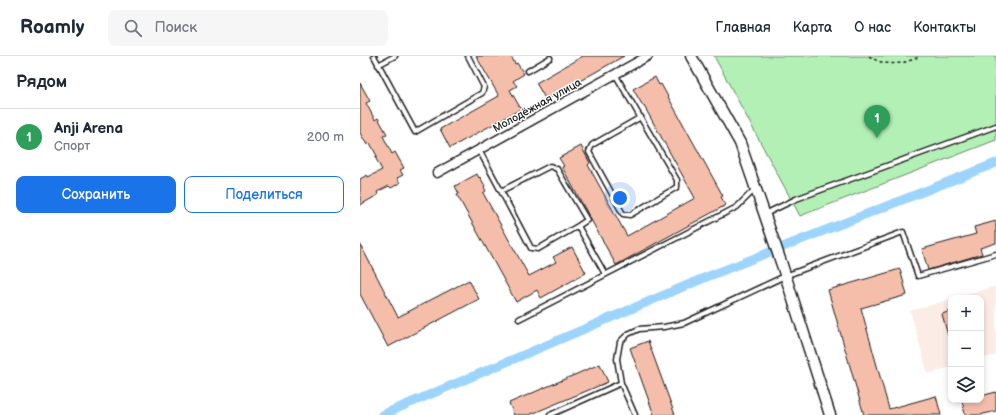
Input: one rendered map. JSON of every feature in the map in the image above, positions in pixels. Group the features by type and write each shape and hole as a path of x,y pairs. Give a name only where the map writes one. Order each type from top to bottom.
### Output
{"street":[{"name":"Молодёжная улица","path":"437,173 648,56"},
{"path":"692,56 740,143 782,265 830,415"}],"lane":[{"path":"374,56 415,132 482,93 484,87 468,56"},
{"path":"378,65 395,56"},
{"path":"528,70 550,57"},
{"path":"615,74 677,180 677,187 630,215 623,214 589,152 592,145 640,117"},
{"path":"764,214 796,199 996,126"},
{"path":"479,150 531,248 538,249 587,220 557,169 550,166 501,191"},
{"path":"519,319 737,207 756,189"},
{"path":"578,226 605,274"},
{"path":"635,415 621,383 616,359 620,342 628,334 639,329 664,327 684,323 785,276 903,232 918,276 996,254"},
{"path":"550,415 621,383"}],"path":[{"path":"869,56 883,64 898,64 920,56"}],"shaded area":[{"path":"996,286 996,355 984,358 984,295 964,295"},
{"path":"948,300 948,368 928,374 910,311"}],"green space":[{"path":"714,56 996,56 996,140 800,216"}],"building":[{"path":"476,56 511,56 515,64 517,63 524,74 513,81 517,86 510,90 521,109 450,148 440,129 499,96"},
{"path":"583,56 624,56 546,100 536,83"},
{"path":"655,77 659,85 661,84 723,196 721,197 726,205 616,265 562,167 564,166 559,158 581,146 590,163 588,165 627,236 695,198 633,89"},
{"path":"360,83 370,101 366,103 375,120 378,118 387,134 383,136 392,154 395,152 404,168 400,170 403,175 397,178 400,183 391,188 389,186 377,192 378,195 360,205 360,179 382,170 370,143 367,145 360,133"},
{"path":"477,174 485,186 486,191 483,193 529,276 556,262 553,257 572,247 586,273 541,298 537,290 516,302 457,195 459,194 455,186"},
{"path":"996,221 996,243 980,248 982,254 928,270 922,249 976,234 974,227"},
{"path":"360,244 398,317 469,280 479,299 388,347 360,294"},
{"path":"900,269 907,295 861,308 889,409 936,396 941,415 864,415 828,290"},
{"path":"948,312 948,335 942,314"},
{"path":"648,341 675,415 654,415 630,348"},
{"path":"600,364 608,382 529,415 514,415 509,403"},
{"path":"996,392 996,411 980,415 965,415 963,403 984,403 984,395"}],"waterway":[{"path":"382,415 704,278 996,163"}],"place":[{"name":"Anji Arena","path":"877,138"}]}
